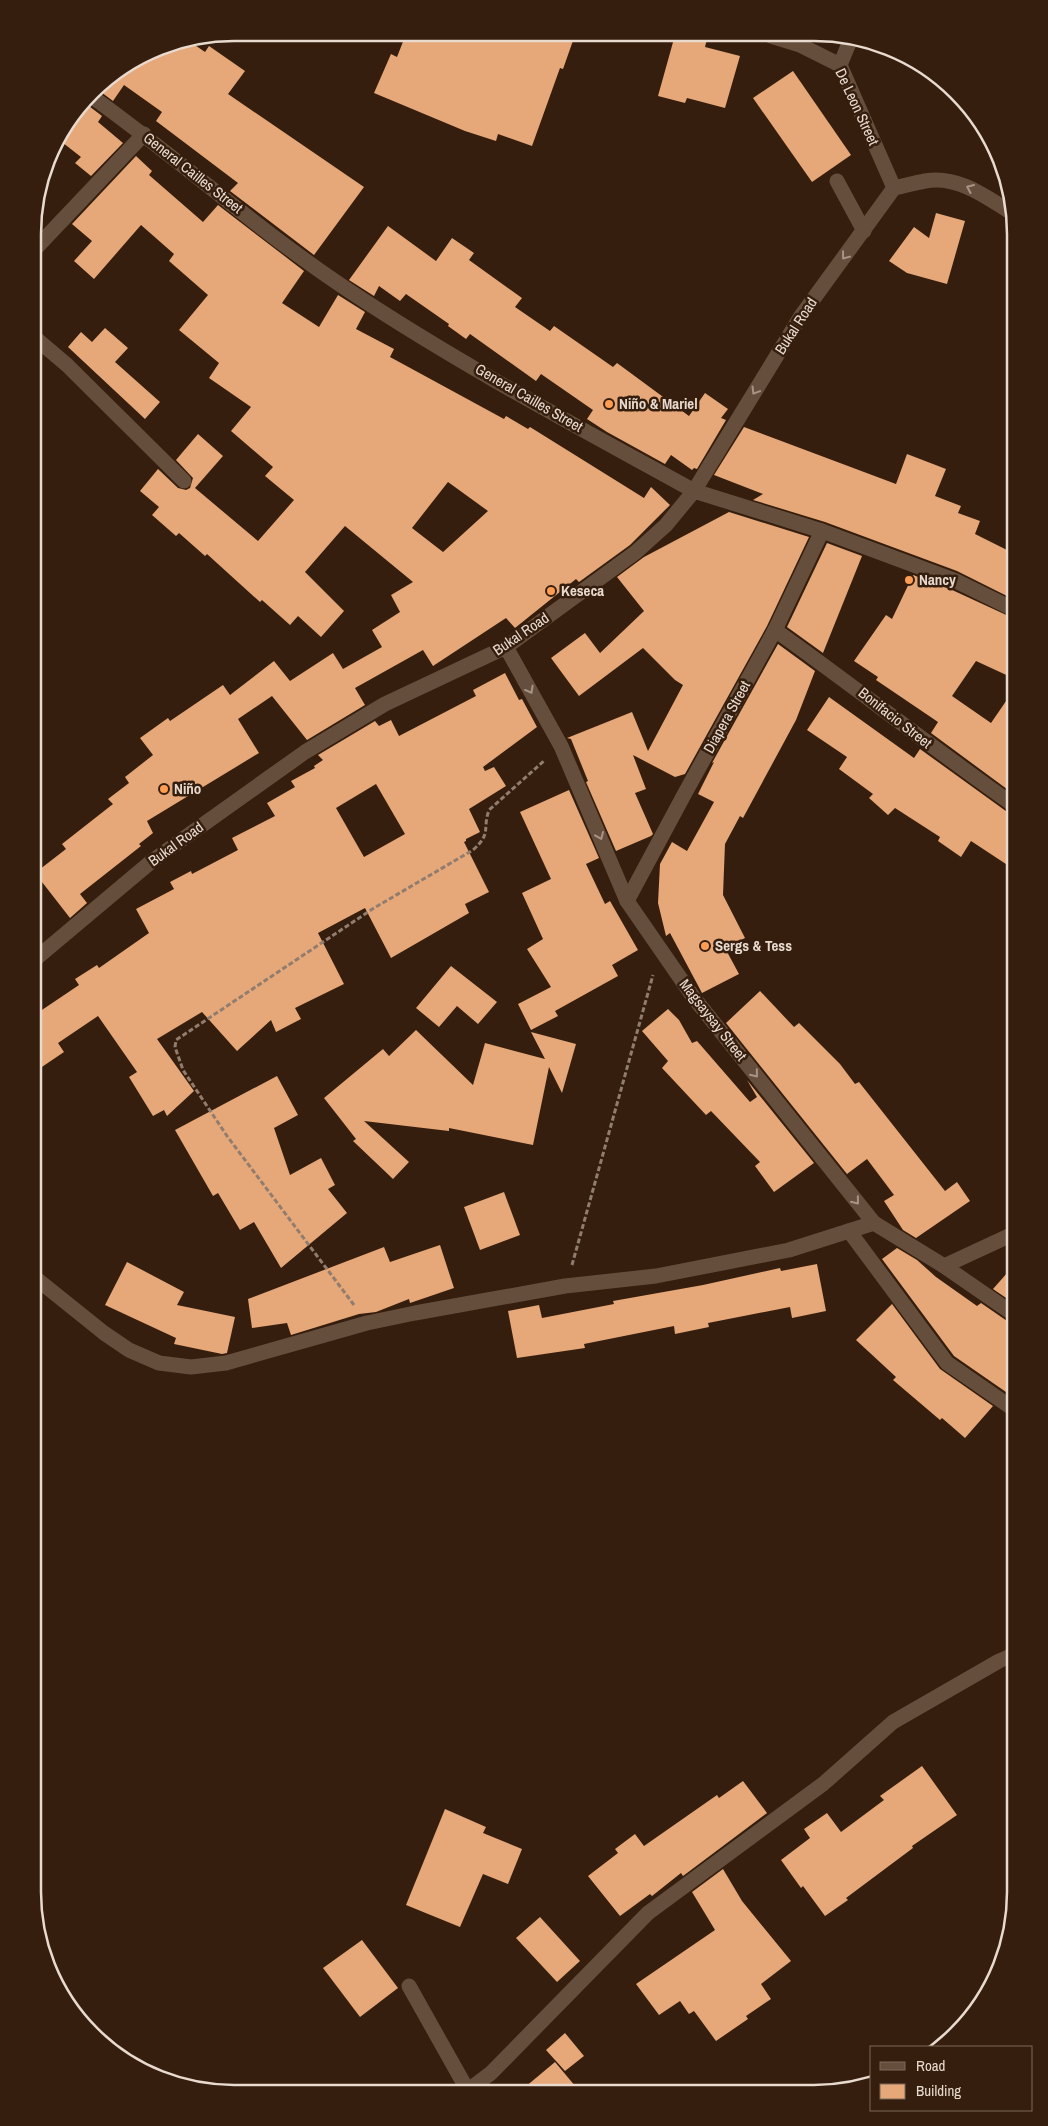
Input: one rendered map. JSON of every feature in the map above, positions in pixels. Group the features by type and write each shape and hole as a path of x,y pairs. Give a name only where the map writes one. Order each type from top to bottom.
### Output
{"street":[{"name":"De Leon Street","path":"787,41 800,45 840,65 894,188"},
{"path":"840,65 848,45"},
{"name":"General Cailles Street","path":"96,100 144,134 241,211 350,291 497,381 694,491 822,531 954,580 1007,606"},
{"path":"41,243 144,134"},
{"path":"894,188 927,180 958,183 975,190 1005,209"},
{"path":"837,181 864,231"},
{"name":"Bukal Road","path":"41,954 152,860 305,752 385,704 506,647 636,552 666,525 694,491 800,316 894,188"},
{"path":"41,343 184,480"},
{"name":"Diapera Street","path":"627,900 776,630 822,531"},
{"name":"Bonifacio Street","path":"776,630 864,694 943,756 1007,800"},
{"name":"Magsaysay Street","path":"506,647 561,746 627,900 660,951 694,998 874,1223 944,1266 1007,1309"},
{"path":"41,1282 104,1333 130,1350 159,1363 191,1367 226,1363 367,1323 471,1302 565,1286 656,1276 789,1250 874,1223"},
{"path":"849,1231 946,1363 1007,1405"},
{"path":"944,1266 1007,1238"},
{"path":"476,2085 491,2073 648,1913 823,1784 893,1722 1007,1658"},
{"path":"409,1986 463,2085"}],"path":[{"path":"367,1323 227,1136 183,1070 175,1047 176,1040 374,908 473,850 483,840 487,832 489,810 561,746"},
{"path":"565,1286 660,951"}],"building":[{"path":"403,41 573,41 563,69 560,68 532,146 498,134 496,141 465,131 374,93 391,54 397,57"},
{"path":"673,41 706,41 705,47 740,56 725,108 687,98 685,103 658,96"},
{"path":"195,45 205,52 209,46 245,71 228,94 364,187 314,255 230,191 238,183 156,121 162,112 124,85 113,101 103,93 138,67 172,51"},
{"path":"793,71 851,155 812,182 753,98"},
{"path":"90,106 102,116 98,122 123,143 91,176 75,163 81,157 64,144"},
{"path":"136,156 152,171 149,175 203,222 218,205 304,271 282,303 319,327 338,295 365,312 356,329 394,349 390,357 504,419 506,416 528,429 530,427 644,498 651,487 670,505 630,545 579,582 576,579 515,628 506,618 433,666 423,650 355,688 365,705 307,740 272,696 238,719 259,753 147,821 153,833 139,844 141,846 80,894 87,903 70,918 41,881 41,868 66,849 62,844 113,804 108,799 129,783 125,777 153,755 140,738 168,718 170,721 223,685 230,695 274,661 290,681 333,653 343,669 382,647 372,630 400,612 391,595 413,582 345,526 305,572 344,611 321,637 298,616 290,625 262,600 260,602 207,554 205,556 179,533 176,536 152,515 159,507 140,491 158,469 178,488 186,490 190,488 193,478 176,460 198,434 223,456 195,488 258,541 294,500 265,476 273,467 231,431 251,407 209,378 219,363 179,330 208,295 169,261 174,254 141,225 94,279 74,261 92,241 72,224","holes":["448,482 488,511 443,552 412,528"]},
{"path":"936,213 965,221 947,284 907,273 889,261 914,227 929,238"},
{"path":"388,226 436,261 452,238 474,253 469,260 522,298 515,307 550,331 554,326 613,367 617,363 689,416 705,393 728,409 721,418 726,420 697,469 694,468 692,470 671,455 665,464 607,432 587,419 593,410 541,374 536,381 470,334 466,339 448,326 449,324 406,294 400,301 379,286 374,296 349,280"},
{"path":"105,328 128,348 115,362 160,402 145,419 68,347 81,332 92,342"},
{"path":"744,427 896,484 907,454 946,469 935,496 961,506 958,513 980,521 975,534 1007,550 1007,596 957,571 825,522 753,500 763,494 714,475"},
{"path":"729,512 809,537 767,626 685,774 675,777 633,755 646,789 635,793 653,834 616,851 586,782 588,781 571,739 567,738 632,712 648,751 683,685 675,680 643,648 579,696 551,658 585,633 600,653 644,611 617,577 644,557"},
{"path":"827,543 862,556 823,653 787,627"},
{"path":"913,575 950,589 1007,615 1007,675 976,661 952,696 991,723 1007,700 1007,789 931,733 938,722 876,680 878,677 854,661 886,615 892,619"},
{"path":"778,644 815,671 796,720 743,818 740,816 725,844 723,895 745,938 725,948 739,974 702,993 670,933 666,936 658,903 660,864 672,842 687,851 714,802 698,794 714,762 712,763"},
{"path":"505,673 519,700 522,699 537,727 483,767 485,771 494,767 506,786 469,809 480,832 464,842 489,892 465,904 469,913 391,958 365,908 318,933 344,984 295,1008 301,1019 276,1032 271,1020 237,1051 202,1012 157,1039 194,1091 167,1116 164,1110 153,1116 129,1077 137,1072 98,1016 58,1043 64,1052 41,1068 41,1011 79,985 75,979 97,965 99,968 149,933 136,909 174,889 170,882 191,871 192,874 238,850 232,838 275,816 267,803 295,787 291,781 315,768 314,766 323,760 318,755 375,721 379,726 391,720 399,736 476,696 473,690","holes":["376,784 405,834 364,857 336,808"]},
{"path":"829,697 914,758 920,749 1007,812 1007,865 971,841 961,857 938,841 940,837 895,808 888,815 869,798 873,794 839,769 847,757 807,730"},
{"path":"569,790 599,858 586,864 605,904 610,901 638,950 612,965 618,976 555,1011 558,1016 531,1030 518,1004 551,987 527,949 543,939 522,893 551,879 520,812"},
{"path":"451,966 497,1002 478,1024 457,1006 439,1027 416,1008"},
{"path":"760,991 794,1027 799,1023 840,1064 855,1084 859,1082 945,1191 957,1182 970,1201 916,1238 903,1230 884,1201 894,1195 867,1159 847,1174 726,1023"},
{"path":"668,1009 679,1020 692,1043 697,1041 750,1102 757,1097 747,1080 814,1163 774,1192 755,1166 760,1162 711,1111 706,1115 662,1068 668,1061 642,1031"},
{"path":"416,1030 473,1085 485,1043 545,1059 531,1032 576,1044 562,1093 549,1067 533,1145 449,1128 449,1131 364,1121 409,1162 393,1179 353,1141 356,1139 324,1098 383,1049 389,1056"},
{"path":"277,1076 298,1115 274,1128 290,1175 321,1158 335,1185 328,1189 347,1213 281,1268 254,1222 240,1230 218,1193 213,1196 175,1130"},
{"path":"504,1192 520,1235 480,1250 464,1207"},
{"path":"440,1245 454,1288 410,1303 409,1299 376,1312 359,1314 291,1335 287,1323 252,1328 248,1299 384,1247 390,1262"},
{"path":"897,1248 917,1260 936,1277 977,1306 981,1303 1007,1321 1006,1392 954,1356 882,1259"},
{"path":"127,1262 184,1292 177,1305 235,1317 227,1353 222,1354 174,1344 176,1338 105,1305"},
{"path":"817,1264 826,1311 792,1318 790,1307 708,1323 709,1327 675,1334 674,1326 584,1344 585,1348 517,1358 508,1311 539,1305 542,1318 614,1304 613,1301 703,1285 780,1268 781,1271"},
{"path":"1007,1273 1007,1299 993,1289"},
{"path":"892,1304 940,1369 993,1406 965,1438 942,1418 940,1420 893,1380 896,1377 856,1340"},
{"path":"922,1766 957,1815 912,1846 913,1848 825,1916 803,1886 801,1888 781,1860 810,1838 804,1829 827,1813 841,1832 884,1800 880,1796"},
{"path":"743,1781 767,1813 683,1876 681,1873 652,1896 650,1894 620,1916 588,1876 618,1853 615,1849 635,1834 644,1846 717,1795 719,1798"},
{"path":"445,1809 486,1827 483,1833 522,1849 508,1884 483,1874 460,1927 406,1905"},
{"path":"723,1869 742,1901 791,1961 761,1984 771,1999 746,2016 748,2019 716,2041 694,2011 689,2014 680,2001 659,2015 636,1984 715,1930 692,1892"},
{"path":"540,1917 580,1961 557,1982 516,1938"},
{"path":"362,1940 398,1988 360,2017 323,1968"},
{"path":"565,2033 584,2056 565,2071 546,2050"},
{"path":"555,2062 574,2085 528,2085"}],"place":[{"name":"Niño & Mariel","path":"609,404"},
{"name":"Nancy","path":"909,580"},
{"name":"Keseca","path":"551,591"},
{"name":"Niño","path":"164,789"},
{"name":"Sergs & Tess","path":"705,946"}]}
